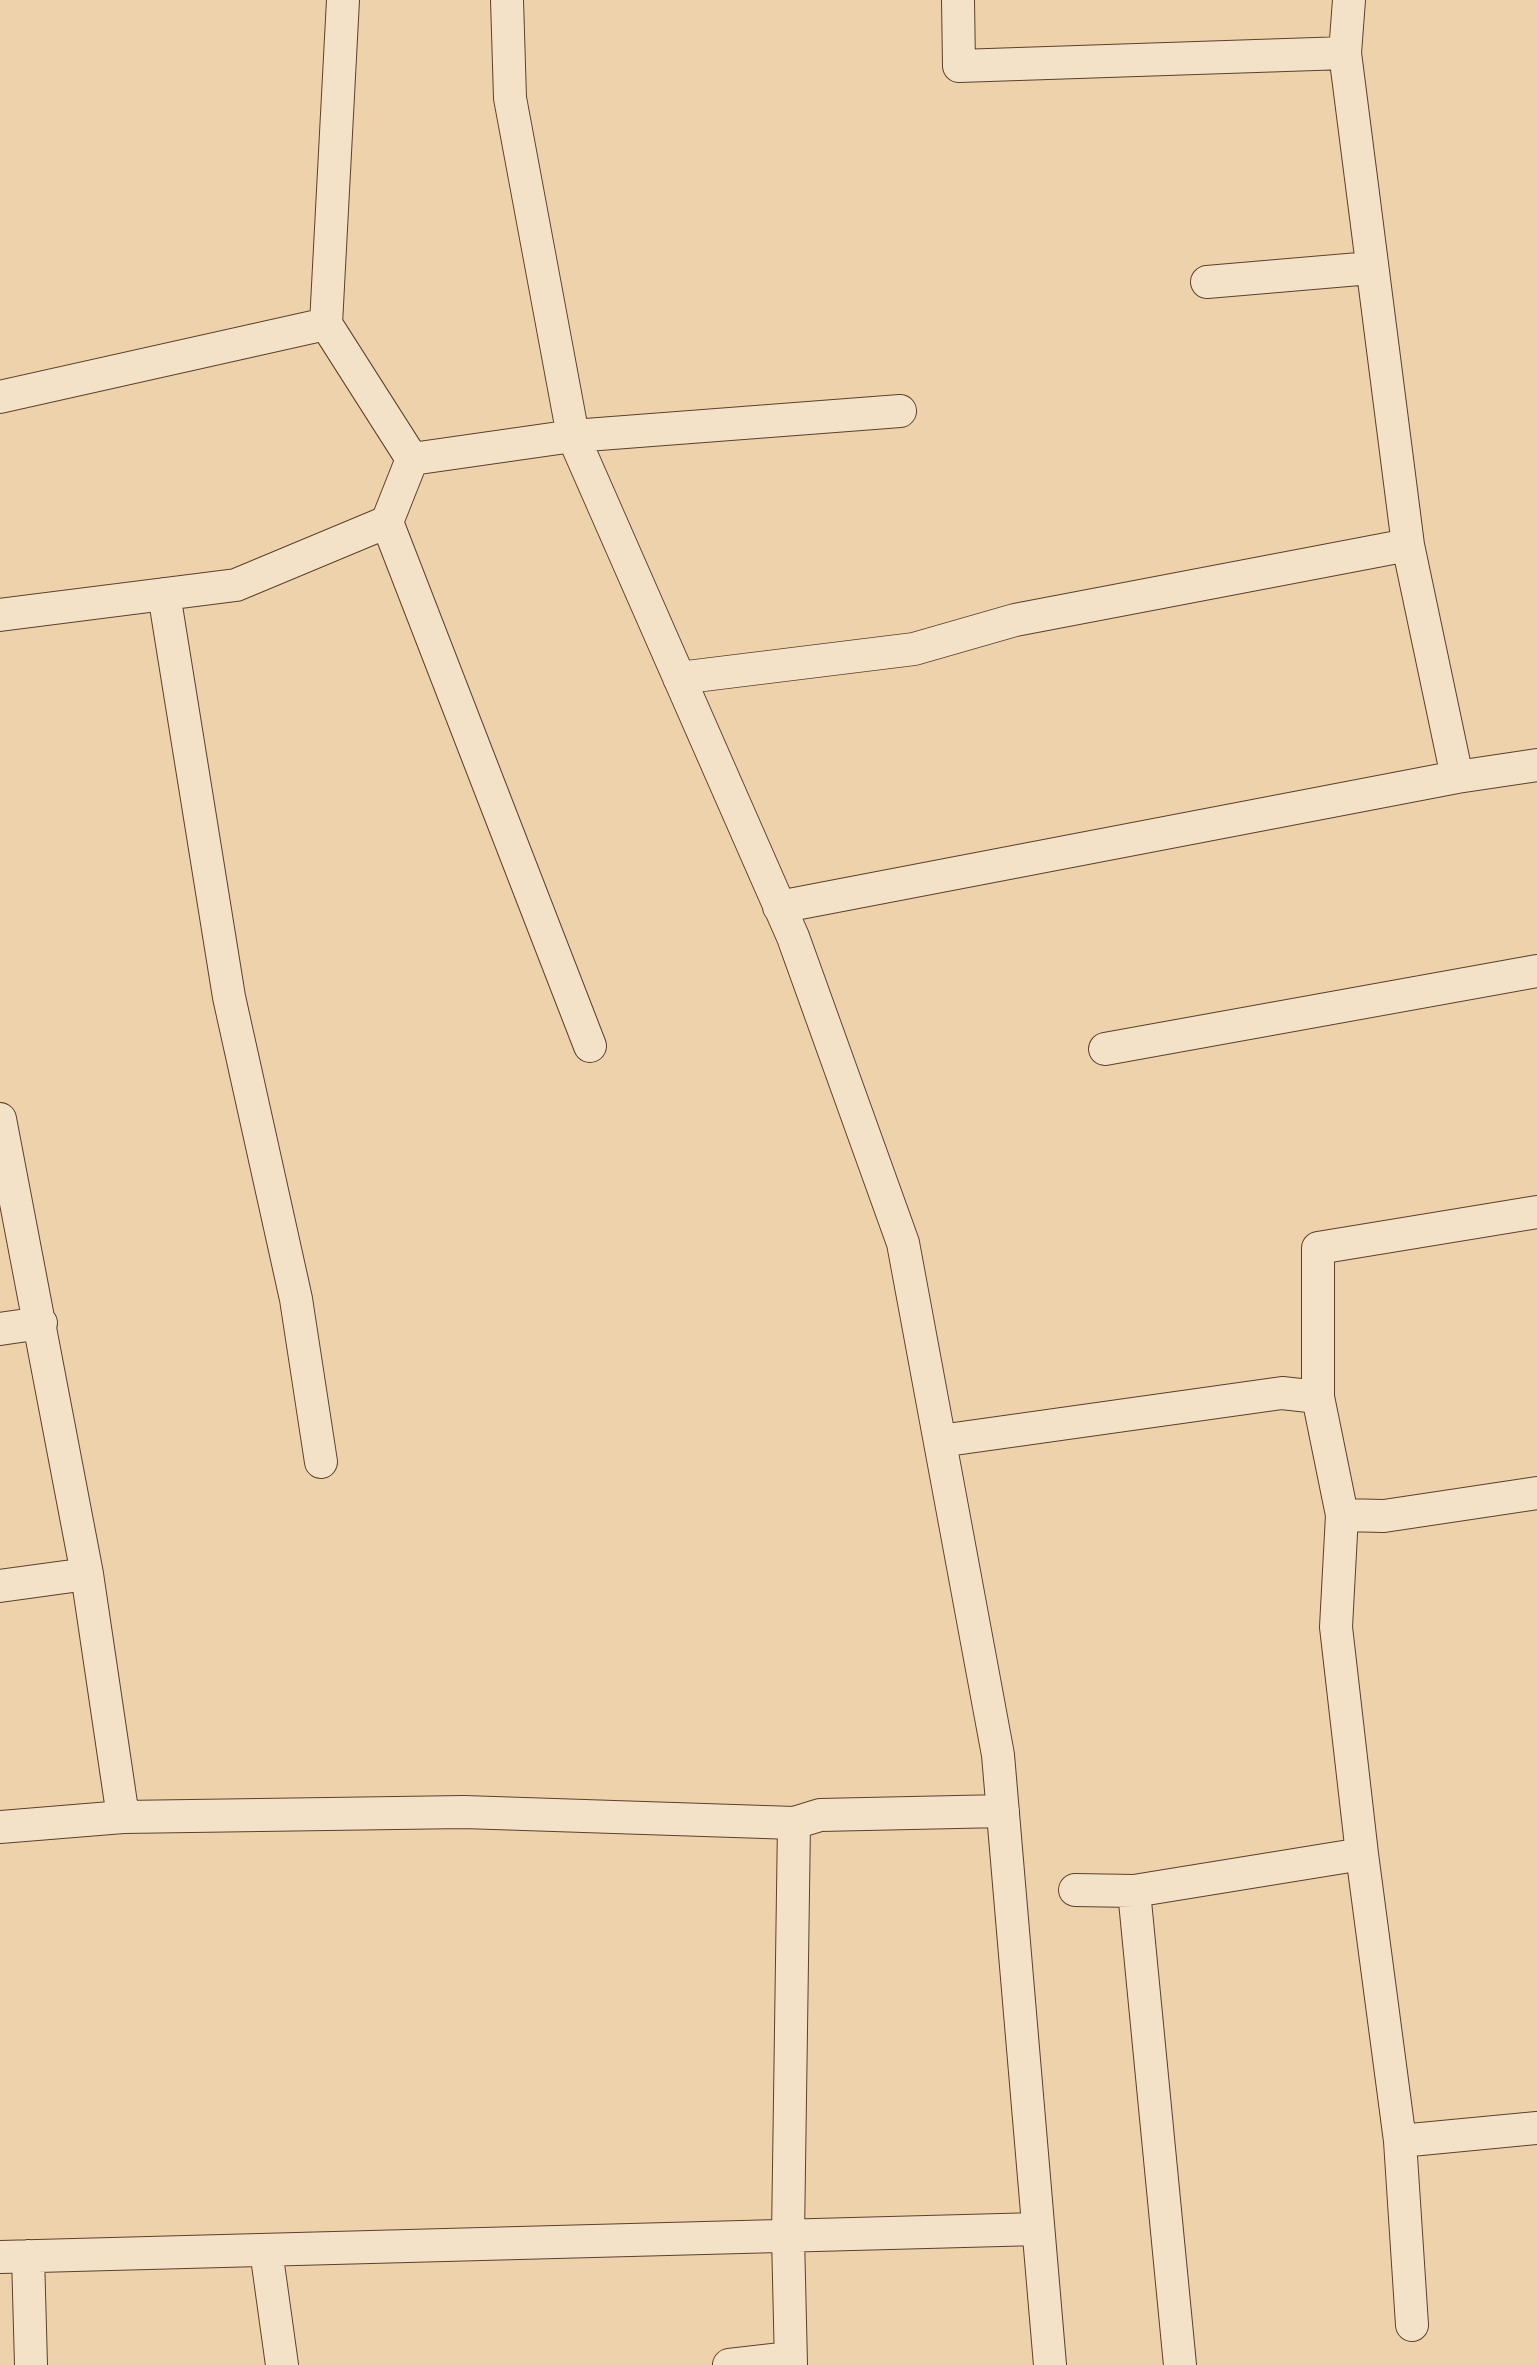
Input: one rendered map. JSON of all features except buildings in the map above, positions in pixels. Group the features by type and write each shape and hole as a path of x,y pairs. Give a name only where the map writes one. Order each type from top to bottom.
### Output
{"street":[{"path":"343,0 326,324 412,459"},
{"path":"507,0 510,98 573,436 793,937 903,1243 998,1755 1050,2365"},
{"path":"958,0 959,66 1345,53"},
{"path":"1349,0 1345,53 1408,544 1457,777"},
{"path":"1207,282 1371,268"},
{"path":"0,398 326,324"},
{"path":"412,459 573,436 900,411"},
{"path":"412,459 387,522 590,1046"},
{"path":"0,615 236,585 387,522"},
{"path":"680,678 914,649 1015,620 1408,544"},
{"path":"164,594 229,997 296,1299 321,1461"},
{"path":"779,907 1457,777 1537,765"},
{"path":"1105,1048 1537,972"},
{"path":"0,1119 41,1323 87,1574 123,1818"},
{"path":"1413,2325 1400,2141 1362,1854 1336,1626 1342,1515 1318,1397 1318,1248 1537,1212"},
{"path":"0,1329 41,1323"},
{"path":"940,1441 1282,1393 1318,1397"},
{"path":"1342,1515 1384,1516 1537,1493"},
{"path":"0,1586 87,1574"},
{"path":"0,1827 123,1818 464,1812 794,1823 820,1815 1003,1811"},
{"path":"729,2365 791,2361 788,2236 794,1823"},
{"path":"1075,1890 1134,1890 1362,1854"},
{"path":"1134,1890 1180,2365"},
{"path":"1400,2141 1537,2128"},
{"path":"31,2365 14,2257 1038,2229"},
{"path":"266,2250 282,2365"}]}
